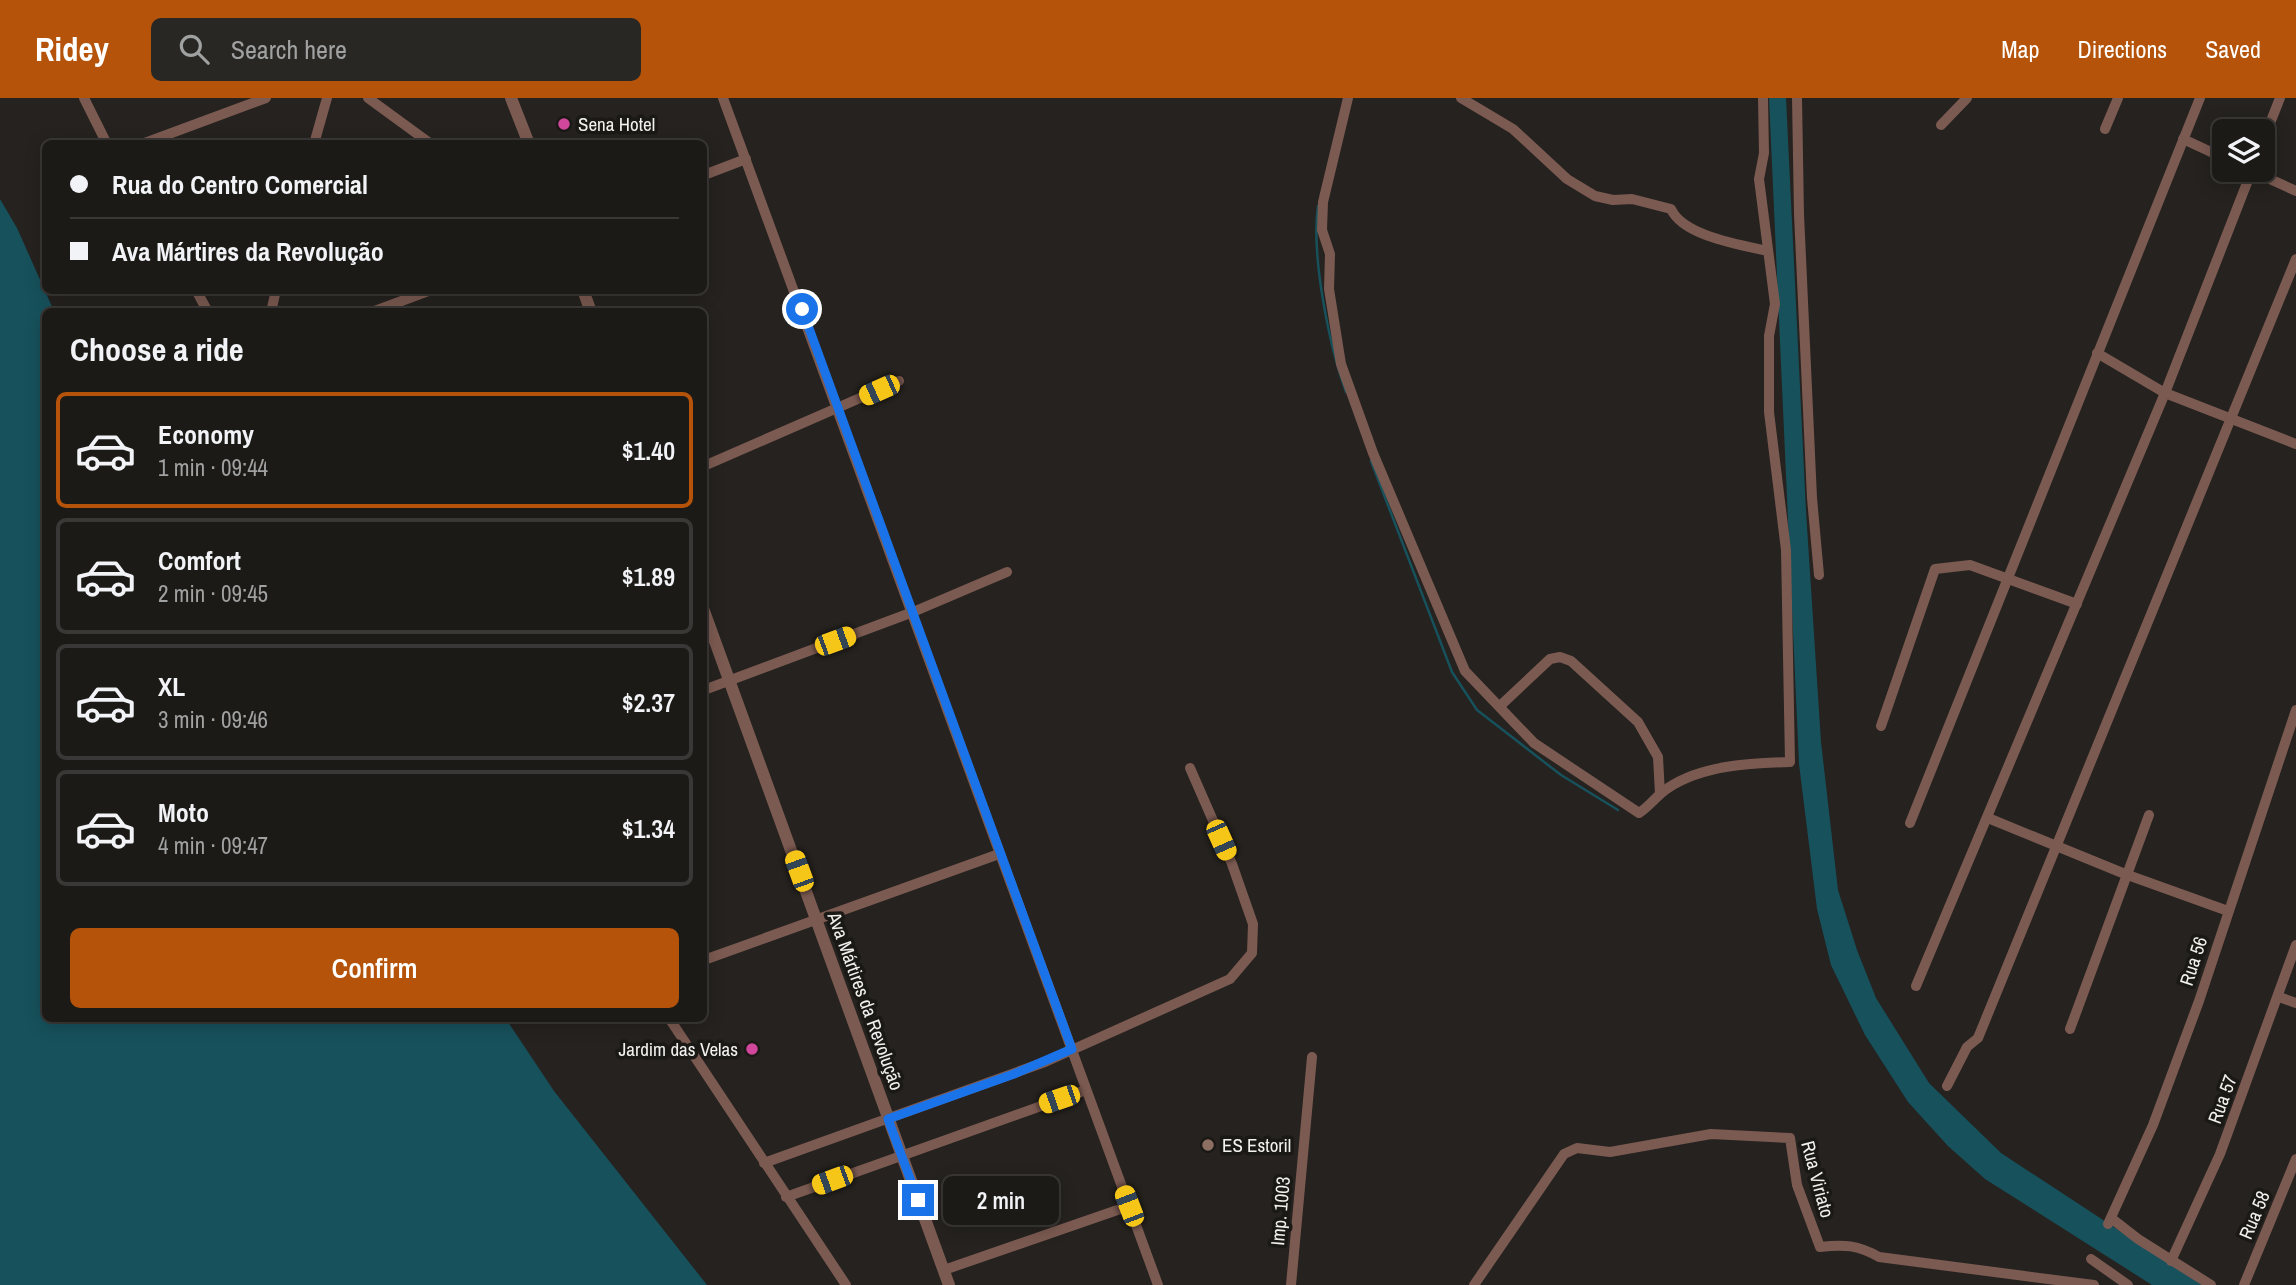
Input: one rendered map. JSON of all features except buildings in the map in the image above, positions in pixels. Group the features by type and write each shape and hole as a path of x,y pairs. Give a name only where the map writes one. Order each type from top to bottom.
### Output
{"street":[{"path":"84,98 105,140"},
{"path":"153,140 266,98"},
{"path":"315,140 327,98"},
{"path":"368,98 426,140"},
{"path":"511,98 527,140"},
{"path":"723,98 1158,1285"},
{"path":"1348,98 1331,163 1321,217 1330,254 1329,289 1341,364 1373,453 1465,671 1534,743 1635,813 1643,811 1660,794 1703,773 1762,763 1790,762 1786,550 1769,412 1769,336 1775,304 1759,179 1764,153 1763,98"},
{"path":"1461,98 1513,129 1567,179 1595,196 1613,200 1632,199 1671,209 1675,219 1702,233 1768,251"},
{"path":"1797,98 1798,214 1812,498 1819,575"},
{"path":"1941,125 1967,98"},
{"path":"2105,129 2118,98"},
{"path":"1910,823 2200,98"},
{"path":"2272,119 2280,98"},
{"path":"2183,139 2212,152"},
{"path":"707,174 746,159"},
{"path":"2275,181 2296,191"},
{"path":"1916,986 2165,393 2246,182"},
{"path":"1947,1086 1967,1047 1978,1038 2296,259"},
{"path":"383,308 420,294"},
{"path":"2097,353 2165,393 2233,417 2296,444"},
{"path":"707,465 899,381"},
{"path":"1881,726 1935,569 1970,565 2008,576 2077,604"},
{"path":"707,689 913,612 1007,572"},
{"name":"Ava Mártires da Revolução","path":"707,619 950,1285"},
{"path":"1500,706 1550,659 1560,657 1571,661 1638,722 1658,757 1660,794"},
{"name":"Rua 56","path":"2171,1261 2110,1221 2153,1125 2296,710"},
{"path":"764,1163 1014,1074 1230,979 1252,953 1253,924 1232,864 1190,768"},
{"path":"2070,1029 2149,815"},
{"path":"1988,818 2125,874 2228,911"},
{"path":"707,959 999,854"},
{"name":"Rua 57","path":"2171,1261 2220,1154 2296,946"},
{"path":"2278,997 2296,1003"},
{"path":"672,1022 846,1285"},
{"name":"Imp. 1003","path":"1291,1285 1311,1057"},
{"path":"786,1197 1086,1090"},
{"name":"Rua Viriato","path":"1474,1285 1564,1154 1577,1148 1610,1152 1711,1134 1790,1138 1797,1185 1820,1247 1844,1244 1863,1248 1878,1257 2094,1285"},
{"name":"Rua 58","path":"2244,1285 2296,1159"},
{"path":"944,1270 1129,1206"},
{"path":"2091,1259 2128,1285"},
{"path":"2171,1261 2211,1285"}],"water":[{"path":"1769,98 1786,98 1806,511 1821,742 1838,890 1857,950 1876,998 1929,1083 2001,1153 2202,1285 2152,1285 1985,1179 1948,1146 1908,1102 1865,1035 1831,965 1817,909 1799,764"},
{"path":"0,199 17,228 42,284 42,294 46,294 53,308 42,308 42,1022 508,1022 554,1091 707,1285 0,1285"}],"waterway":[{"path":"1318,206 1316,226 1319,274 1333,350 1346,392"},
{"path":"1371,461 1452,672 1477,710 1561,775 1618,810"}],"place":[{"name":"Sena Hotel","path":"564,124"},
{"name":"Jardim das Velas","path":"752,1049"},
{"name":"ES Estoril","path":"1208,1145"}],"route":[{"path":"802,309 1072,1049 1014,1074 888,1119 918,1200"}]}
